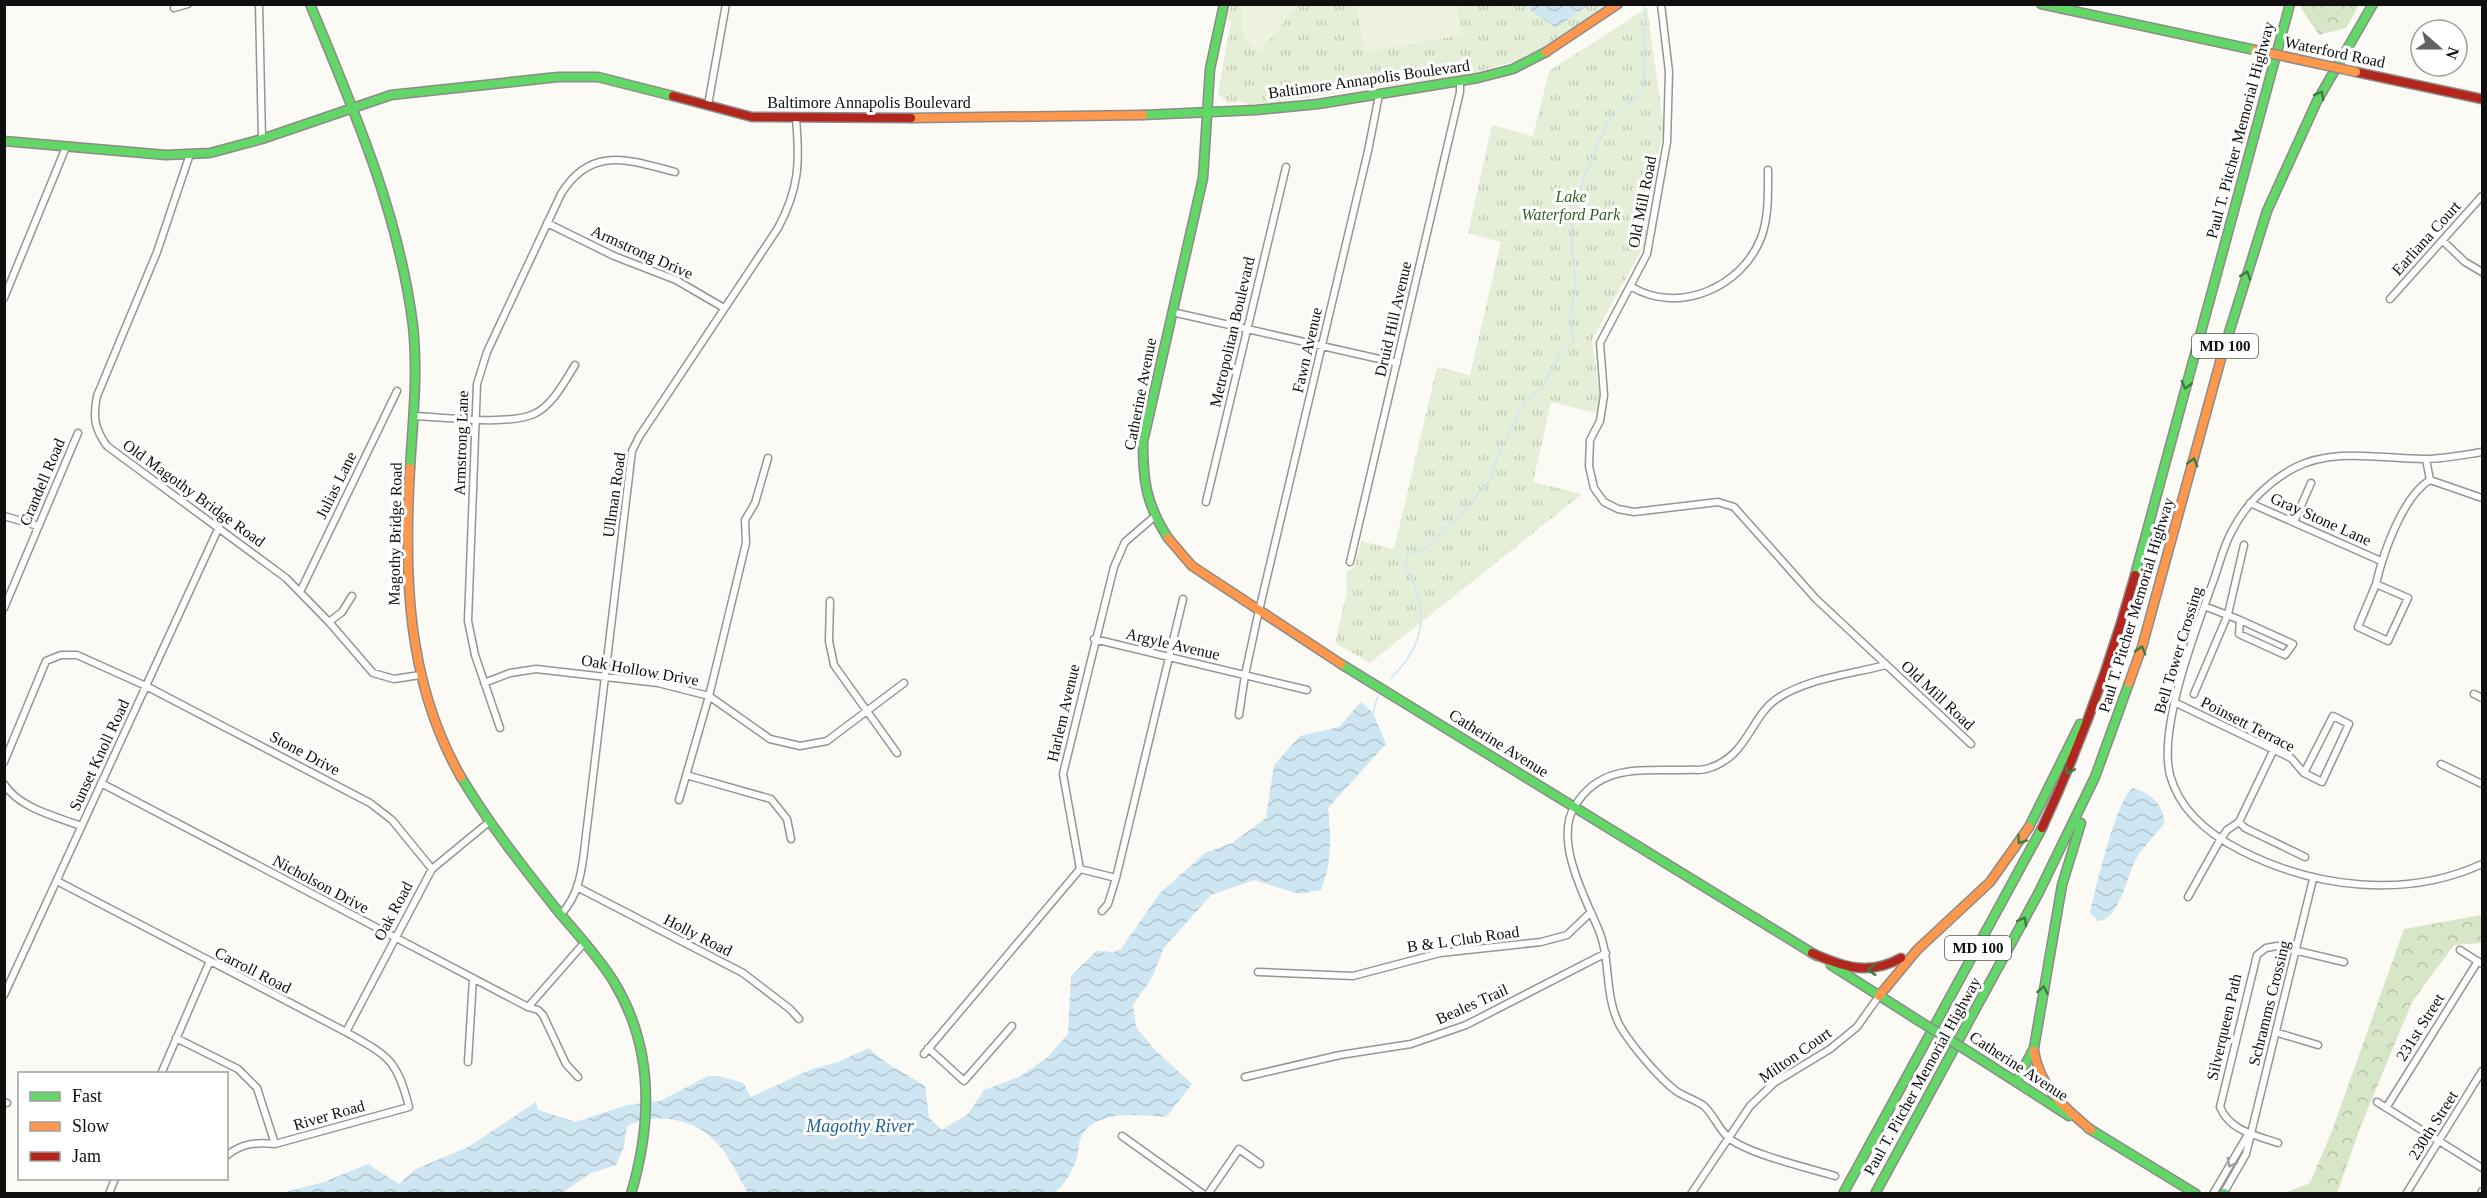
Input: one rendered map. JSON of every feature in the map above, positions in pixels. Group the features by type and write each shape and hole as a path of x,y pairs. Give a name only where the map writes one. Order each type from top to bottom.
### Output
{"main road":[{"name":"Magothy Bridge Road","path":"310,4 381,176 406,275 415,343 407,601 420,675 434,722 453,766 489,822 606,971 627,1008 645,1073 646,1093 646,1125 641,1161 631,1194"},
{"name":"Catherine Avenue","path":"1224,4 1211,60 1204,171 1143,442 1143,482 1154,517 1171,543 1192,566 1309,644 1812,953 2196,1194"},
{"name":"Baltimore Annapolis Boulevard","path":"4,141 189,154 226,150 391,94 558,77 598,77 752,117 796,119 1208,112 1297,107 1460,81 1519,67 1618,4"},
{"name":"Waterford Road","path":"2041,4 2482,99"},
{"name":"Paul T. Pitcher Memorial Highway","path":"1843,1194 2035,842 2070,767 2098,696 2129,595 2290,4"},
{"name":"Paul T. Pitcher Memorial Highway","path":"1875,1194 2049,874 2077,818 2114,730 2142,647 2238,297 2267,211 2317,101 2373,4"},
{"path":"1879,996 1893,973 1989,882 2019,844 2041,808 2084,716 2098,696"},
{"path":"2091,1130 2047,1091 2035,1063 2034,1048 2068,860 2100,778 2114,730"},
{"path":"1812,953 1846,968 1872,971 1892,964 1923,943"},
{"path":"2016,1082 2034,1048"}],"street":[{"path":"174,8 188,4"},
{"path":"259,4 262,139"},
{"path":"708,105 726,4"},
{"name":"Old Mill Road","path":"1661,4 1669,72 1667,142 1647,254 1632,287 1600,343 1604,395 1600,421 1590,440 1589,466 1594,488 1604,502 1618,509 1634,512 1718,502 1734,507 1816,599 1971,744"},
{"name":"Druid Hill Avenue","path":"1350,562 1460,92 1460,81"},
{"name":"Fawn Avenue","path":"1260,610 1368,151 1379,95"},
{"name":"Ullman Road","path":"561,914 569,906 578,887 588,827 632,452 639,437 789,207 799,164 796,119"},
{"path":"4,298 66,147"},
{"name":"Old Magothy Bridge Road","path":"189,154 171,213 98,396 93,416 96,431 107,446 219,527 300,592 373,673 394,679 420,675"},
{"name":"Armstrong Lane","path":"500,728 484,683 468,621 474,419 477,384 487,352 547,223 567,184 580,170 594,164 620,159 675,172"},
{"name":"Metropolitan Boulevard","path":"1206,502 1286,167"},
{"path":"1632,287 1647,294 1681,298 1716,288 1738,273 1755,252 1763,231 1768,170"},
{"name":"Earliana Court","path":"2390,299 2482,195"},
{"name":"Armstrong Drive","path":"547,223 614,256 676,280 724,308"},
{"path":"2443,241 2465,262 2482,272"},
{"path":"1172,312 1397,363"},
{"path":"414,416 510,419 534,414 553,398 575,365"},
{"name":"Julias Lane","path":"300,592 397,391"},
{"name":"Crandell Road","path":"4,608 78,433"},
{"name":"Bell Tower Crossing","path":"2482,452 2426,459 2344,456 2318,459 2280,477 2250,503 2231,532 2191,643 2167,749 2170,776 2182,801 2199,824 2220,840 2265,863 2313,879 2370,886 2395,885 2439,878 2482,864"},
{"path":"679,800 709,696 746,543 745,520 755,503 768,458"},
{"path":"2426,459 2430,480"},
{"path":"2430,480 2482,498"},
{"path":"2376,584 2408,598 2388,641 2358,627 2376,584 2381,561 2413,494 2430,480"},
{"path":"2294,522 2311,483"},
{"name":"Gray Stone Lane","path":"2250,503 2381,561"},
{"path":"4,516 38,526"},
{"name":"Harlem Avenue","path":"1080,868 1064,791 1063,774 1094,639 1114,567 1125,542 1154,517"},
{"name":"Sunset Knoll Road","path":"4,995 219,527"},
{"path":"2194,694 2228,614 2244,545"},
{"path":"329,622 342,612 352,596"},
{"path":"1102,910 1108,904 1116,878 1168,656 1184,599"},
{"path":"830,601 829,641 834,664 897,753"},
{"path":"2205,606 2228,614 2293,644 2286,656 2239,634 2240,620"},
{"path":"1239,715 1245,675 1260,610"},
{"name":"Argyle Avenue","path":"1094,639 1307,690"},
{"name":"Stone Drive","path":"4,762 46,661 61,655 77,655 146,686 370,803 392,820 432,869"},
{"name":"Old Mill Road","path":"1835,1176 1746,1147 1729,1138 1702,1104 1676,1091 1658,1073 1620,1026 1610,997 1605,944 1576,875 1567,834 1573,807 1592,783 1608,775 1707,769 1732,754 1749,738 1762,712 1779,698 1808,684 1886,665"},
{"name":"Oak Hollow Drive","path":"484,683 510,673 536,669 658,683 709,696 770,739 800,746 827,741 904,683"},
{"path":"2474,694 2482,698"},
{"name":"Poinsett Terrace","path":"2176,703 2291,758 2304,773 2322,782 2349,724 2333,716 2304,773"},
{"path":"2188,897 2220,840 2239,822 2274,749"},
{"path":"2441,764 2482,784"},
{"path":"686,775 771,799 787,819 791,839"},
{"name":"Nicholson Drive","path":"101,783 394,938 538,1010 543,1015 566,1064 578,1077"},
{"path":"4,784 11,795 24,803 81,826"},
{"name":"Oak Road","path":"346,1032 432,869 489,822"},
{"path":"2239,822 2245,828 2305,857"},
{"path":"1012,1026 964,1081 926,1051 1080,868 1116,878"},
{"name":"Schramms Crossing","path":"2223,1193 2246,1154 2278,1033 2313,879"},
{"name":"Carroll Road","path":"57,881 209,963 346,1032 388,1057 401,1077 409,1107"},
{"name":"Holly Road","path":"578,887 743,974 799,1019"},
{"name":"B & L Club Road","path":"1258,972 1353,976 1422,956 1541,942 1567,935 1591,912"},
{"path":"528,1007 585,942"},
{"name":"Silverqueen Path","path":"2250,1133 2225,1119 2220,1107 2252,970 2257,955 2266,948 2277,946 2296,950"},
{"path":"2296,950 2344,962"},
{"path":"2460,950 2480,962"},
{"name":"Beales Trail","path":"1245,1077 1340,1055 1411,1044 1466,1025 1606,953"},
{"name":"231st Street","path":"2386,1108 2480,962"},
{"path":"162,1072 209,963"},
{"path":"468,1062 473,978"},
{"name":"Milton Court","path":"1691,1194 1750,1106 1774,1083 1830,1049 1857,1027 1879,996"},
{"path":"2278,1033 2318,1045"},
{"path":"176,1038 238,1069 257,1088 275,1144"},
{"name":"230th Street","path":"2406,1194 2482,1071"},
{"path":"2377,1102 2482,1168"},
{"name":"River Road","path":"228,1154 238,1147 256,1142 275,1144 409,1107"},
{"path":"2250,1133 2278,1143"},
{"name":"Schramms Crossing","path":"2213,1194 2250,1133"},
{"path":"1122,1136 1203,1194"},
{"path":"1208,1194 1239,1149 1260,1164"},
{"path":"109,1194 115,1180"}],"green space":[{"path":"1379,4 1456,5 1462,35 1365,52 1357,8"},
{"path":"2302,4 2359,5 2346,28 2319,35 2301,8"},
{"path":"1231,5 1610,5 1550,44 1513,62 1465,75 1248,106 1245,102 1227,103 1218,93 1231,21 1227,20"},
{"path":"1241,5 1293,5 1296,7 1260,52 1244,39"},
{"name":"Lake Waterford Park","path":"1647,8 1664,129 1652,181 1644,245 1592,340 1601,405 1599,414 1551,402 1533,482 1582,494 1370,663 1335,643 1347,592 1346,572 1354,568 1361,541 1394,549 1437,367 1470,375 1501,242 1468,233 1492,125 1533,136 1549,71"},
{"path":"2482,915 2482,943 2454,945 2412,1002 2360,1128 2337,1193 2285,1193 2310,1183 2332,1131 2404,929"}],"water":[{"path":"1528,5 1588,5 1556,28 1532,11"},
{"name":"Magothy River","path":"1361,702 1373,713 1386,744 1328,808 1330,850 1321,890 1299,894 1254,880 1211,895 1163,949 1153,976 1133,1005 1136,1027 1155,1050 1192,1084 1166,1117 1144,1115 1109,1117 1089,1127 1081,1137 1077,1158 1070,1173 1062,1186 1054,1193 748,1193 725,1152 706,1133 685,1122 649,1119 627,1126 624,1146 616,1165 591,1173 562,1193 278,1194 324,1182 368,1164 399,1184 416,1169 468,1147 536,1102 538,1110 575,1122 627,1105 660,1101 708,1076 719,1076 743,1083 751,1097 812,1069 838,1062 869,1048 889,1064 925,1086 929,1118 942,1130 968,1114 984,1090 1019,1077 1048,1057 1068,1034 1071,976 1096,951 1113,952 1121,949 1160,893 1205,853 1232,843 1266,818 1274,765 1300,736 1339,727"},
{"path":"2133,788 2145,793 2155,801 2162,811 2164,824 2137,857 2112,913 2106,919 2098,921 2090,913 2101,866 2113,827 2126,796"}],"waterway":[{"name":"Magothy River","path":"1391,678 1411,653 1421,626 1419,597 1405,568 1408,554 1427,547 1467,508 1489,481 1498,456 1524,402 1542,389 1559,354 1574,342 1570,317 1576,285 1572,256 1572,221 1584,178 1607,122 1644,90 1645,4"},
{"name":"Magothy River","path":"1373,713 1378,695"}],"traffic: fast":[{"path":"310,4 358,122 386,202 406,284 413,326 415,361 410,468"},
{"path":"1168,538 1155,514 1147,492 1143,442 1203,178 1210,69 1224,4"},
{"path":"2041,4 2255,50"},
{"path":"2135,575 2290,4"},
{"path":"2222,355 2267,211 2317,101 2373,4"},
{"path":"1143,115 1256,110 1318,104 1478,78 1513,69 1546,52"},
{"path":"4,141 166,155 210,153 262,139 391,95 558,77 598,77 673,96"},
{"path":"1341,664 1817,956"},
{"path":"1875,1194 2038,894 2095,777 2129,683"},
{"path":"2029,827 2080,724"},
{"path":"461,777 519,861 601,963 627,1007 642,1059 645,1086 643,1140 631,1194"},
{"path":"2016,1082 2034,1048 2062,885 2081,823"},
{"path":"1843,1194 2042,828"},
{"path":"1831,965 1916,1019"},
{"path":"1916,1019 1974,1055"},
{"path":"1974,1055 2069,1116"},
{"path":"2088,1128 2196,1194"}],"traffic: slow":[{"path":"1546,52 1618,4"},
{"path":"2255,50 2356,72"},
{"path":"911,118 1143,115"},
{"path":"2129,683 2142,647 2222,355"},
{"path":"410,468 409,587 419,665 429,703 443,741 461,777"},
{"path":"1168,538 1192,566 1341,664"},
{"path":"1879,996 1917,950 1990,882 2029,827"},
{"path":"2034,1051 2042,1076 2055,1096 2091,1130"}],"traffic: jam":[{"path":"2356,72 2482,99"},
{"path":"673,96 752,117 911,118"},
{"path":"2042,828 2094,703 2135,575"},
{"path":"1812,953 1856,968 1878,967 1901,958"}]}
